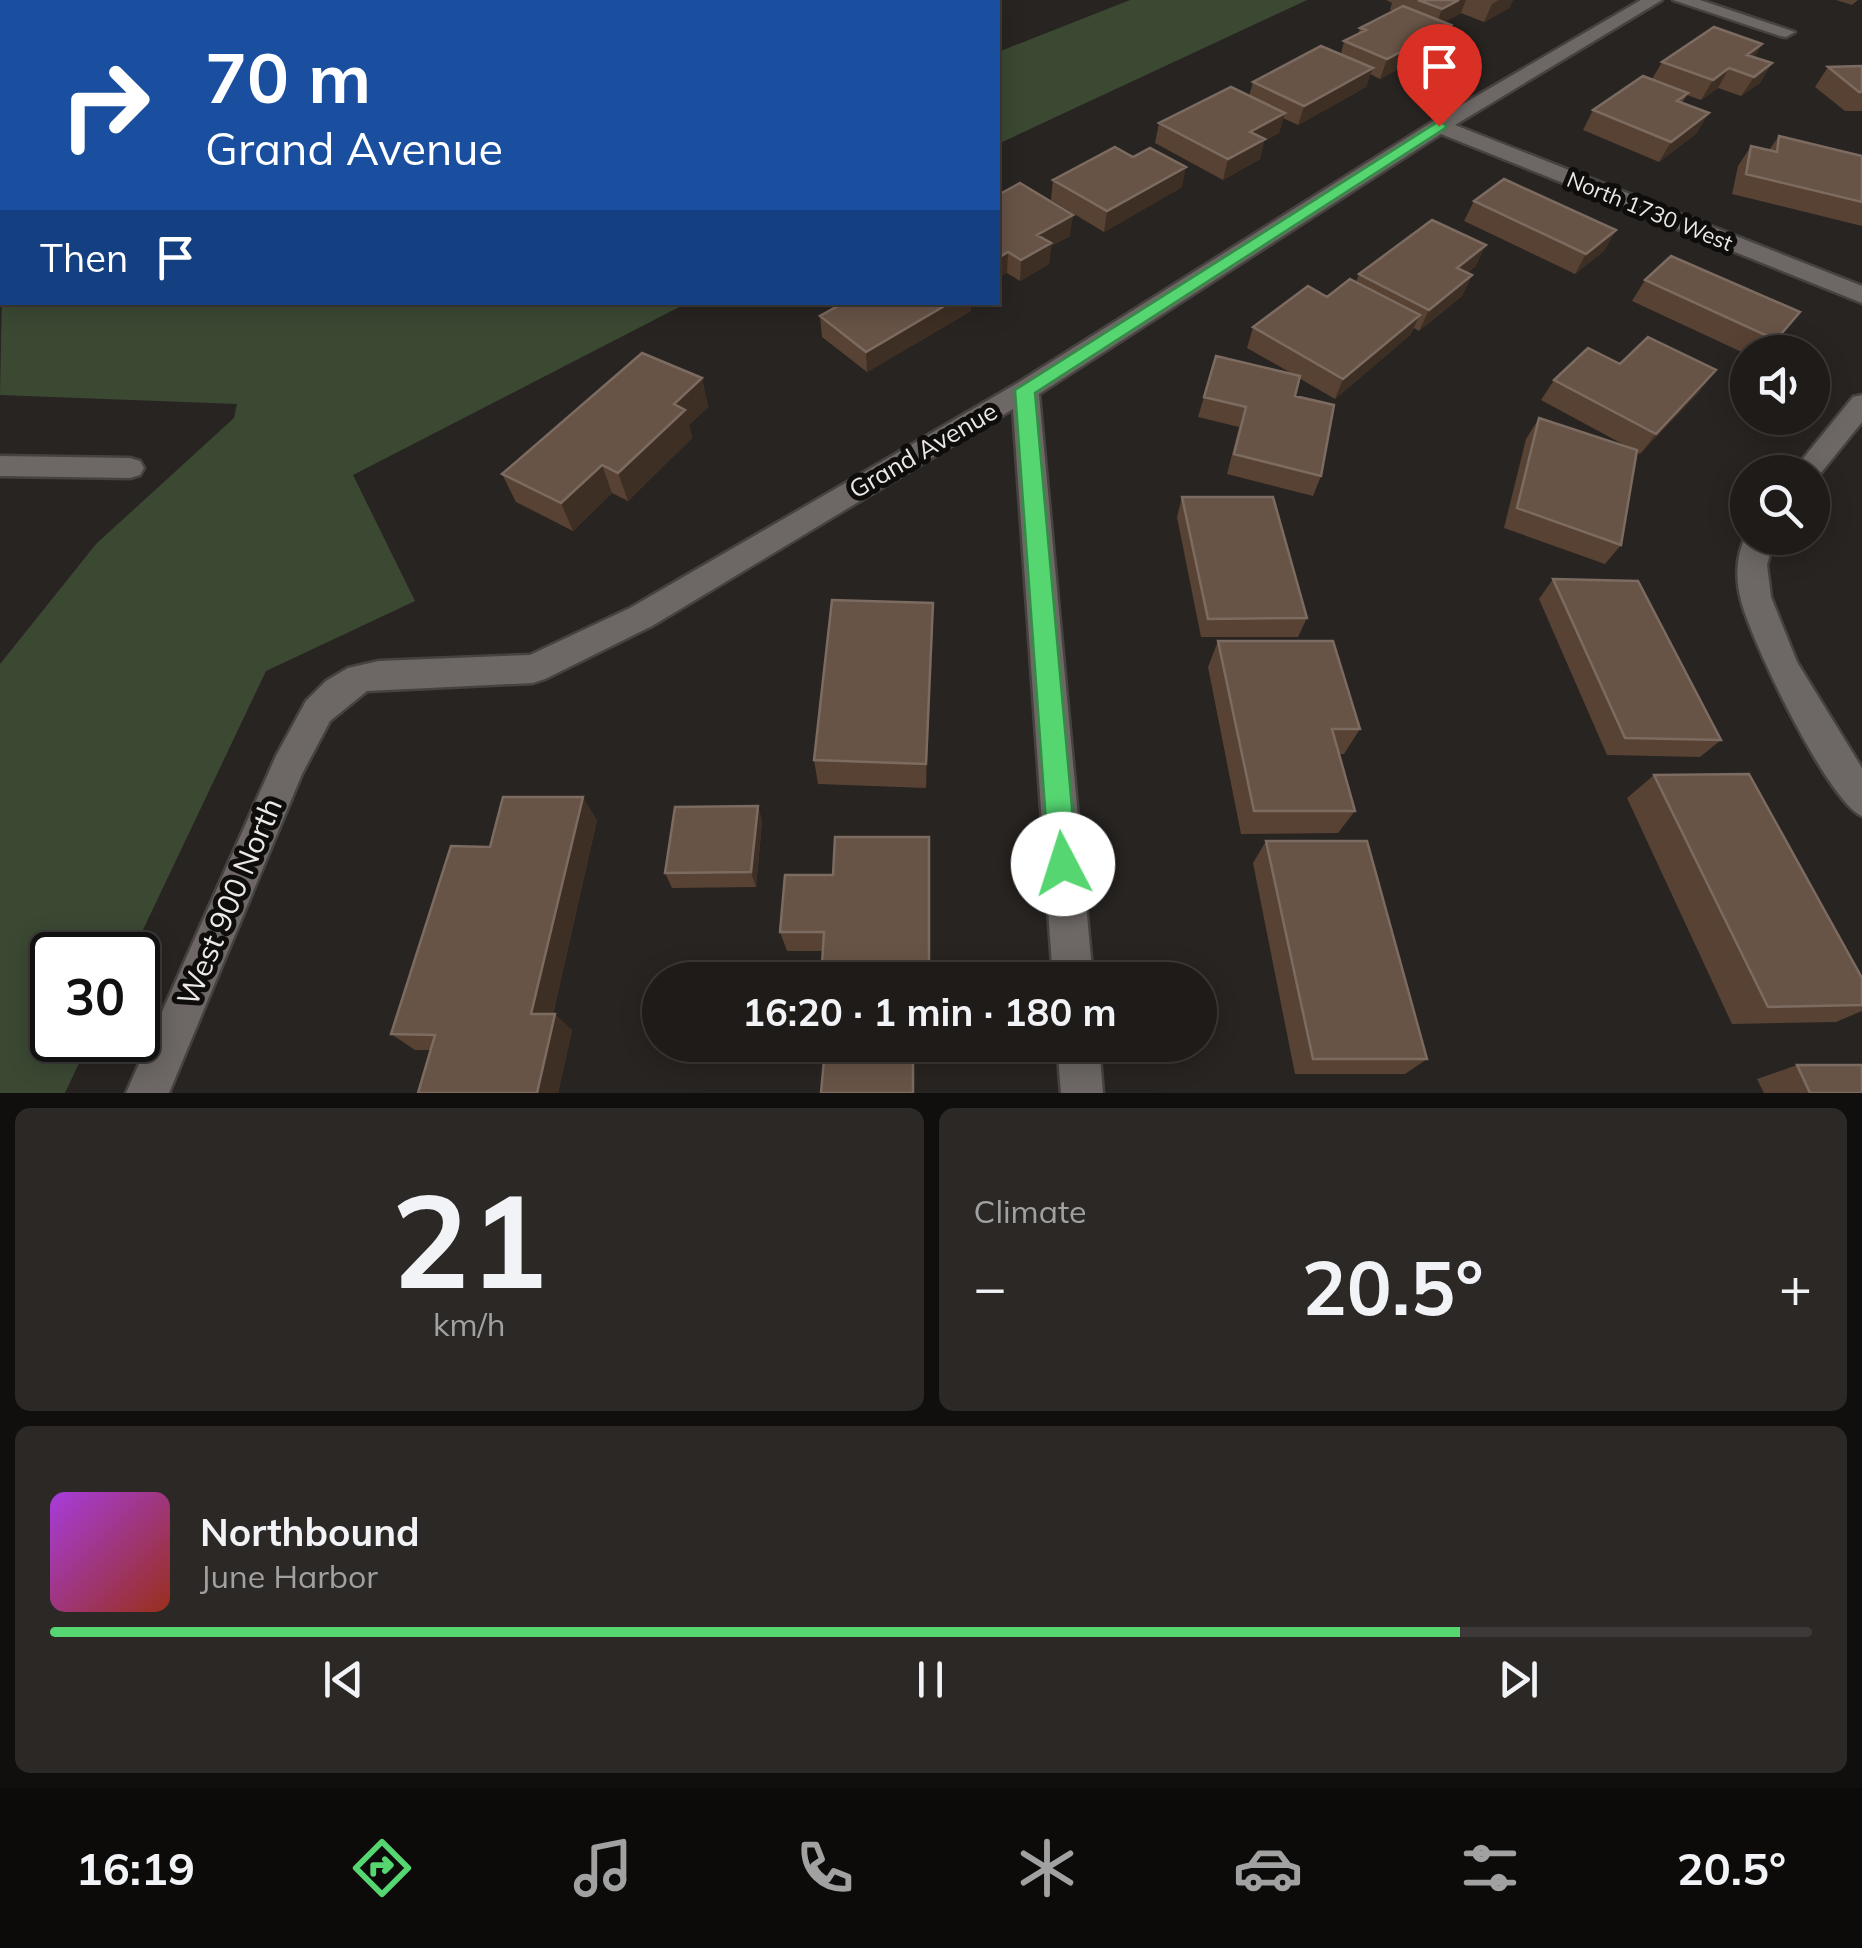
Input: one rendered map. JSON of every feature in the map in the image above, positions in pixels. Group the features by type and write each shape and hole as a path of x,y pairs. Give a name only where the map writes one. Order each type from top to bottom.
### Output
{"street":[{"name":"Grand Avenue","path":"288,767 318,711 338,691 360,678 534,669 641,616 1025,390 1439,126 1653,0"},
{"path":"1682,0 1786,32"},
{"name":"North 1730 West","path":"1439,126 1862,295"},
{"path":"1025,390 1071,962"},
{"path":"1820,455 1862,404"},
{"path":"0,466 130,468"},
{"path":"1756,555 1751,577 1765,634 1862,799"},
{"name":"West 900 North","path":"147,1093 288,767"},
{"path":"1079,1062 1082,1093"}],"green space":[{"path":"1130,0 1307,0 1000,143 1000,51"},
{"path":"2,305 683,305 353,475 415,601 266,671 142,932 30,932 30,1062 80,1062 65,1093 0,1093 0,664 96,544 234,418 237,404 0,395"}],"building":[{"path":"1418,0 1459,0 1442,9"},
{"path":"1403,6 1451,25 1387,59 1344,41 1366,30 1360,28"},
{"path":"1714,27 1762,44 1747,55 1772,63 1754,77 1729,68 1713,80 1662,62"},
{"path":"1321,46 1373,68 1304,106 1253,82"},
{"path":"1862,66 1862,92 1828,67"},
{"path":"1643,76 1688,93 1677,101 1709,113 1671,142 1593,110"},
{"path":"1231,87 1285,113 1250,132 1265,139 1228,159 1159,123"},
{"path":"1779,136 1862,156 1862,202 1746,174 1751,146 1777,152"},
{"path":"1115,147 1133,157 1150,148 1186,167 1107,211 1053,180"},
{"path":"1504,179 1616,230 1586,254 1474,201"},
{"path":"1020,183 1073,215 1037,235 1051,243 1021,260 1008,252 1000,257 1000,194"},
{"path":"1432,220 1486,245 1457,268 1472,275 1429,310 1359,274"},
{"path":"1671,256 1800,312 1780,335 1765,335 1645,280"},
{"path":"1350,279 1420,315 1343,379 1253,327 1308,286 1327,297"},
{"path":"840,305 946,305 866,352 820,316"},
{"path":"1648,337 1716,370 1656,434 1554,380 1588,348 1620,364"},
{"path":"642,353 702,378 674,404 685,410 618,473 602,465 561,503 502,474"},
{"path":"1216,356 1300,376 1295,396 1334,405 1321,476 1234,454 1246,407 1204,397"},
{"path":"1539,418 1637,450 1621,545 1517,508"},
{"path":"1182,497 1273,497 1307,618 1208,619"},
{"path":"1553,579 1638,581 1721,740 1625,738"},
{"path":"832,600 933,603 926,764 814,760"},
{"path":"1218,641 1333,641 1360,729 1332,729 1355,811 1254,811"},
{"path":"1749,774 1862,978 1862,1005 1768,1007 1654,775"},
{"path":"503,797 583,797 531,1014 555,1014 537,1093 418,1093 435,1035 391,1034 451,846 490,847"},
{"path":"758,806 751,872 665,873 675,807"},
{"path":"835,837 929,837 929,962 822,962 824,932 780,932 785,875 833,875"},
{"path":"1266,841 1367,841 1427,1059 1313,1059"},
{"path":"824,1062 913,1062 913,1093 821,1093"},
{"path":"1797,1065 1862,1065 1862,1093 1810,1093"}],"route":[{"path":"1063,864 1025,390 1439,126"}]}
